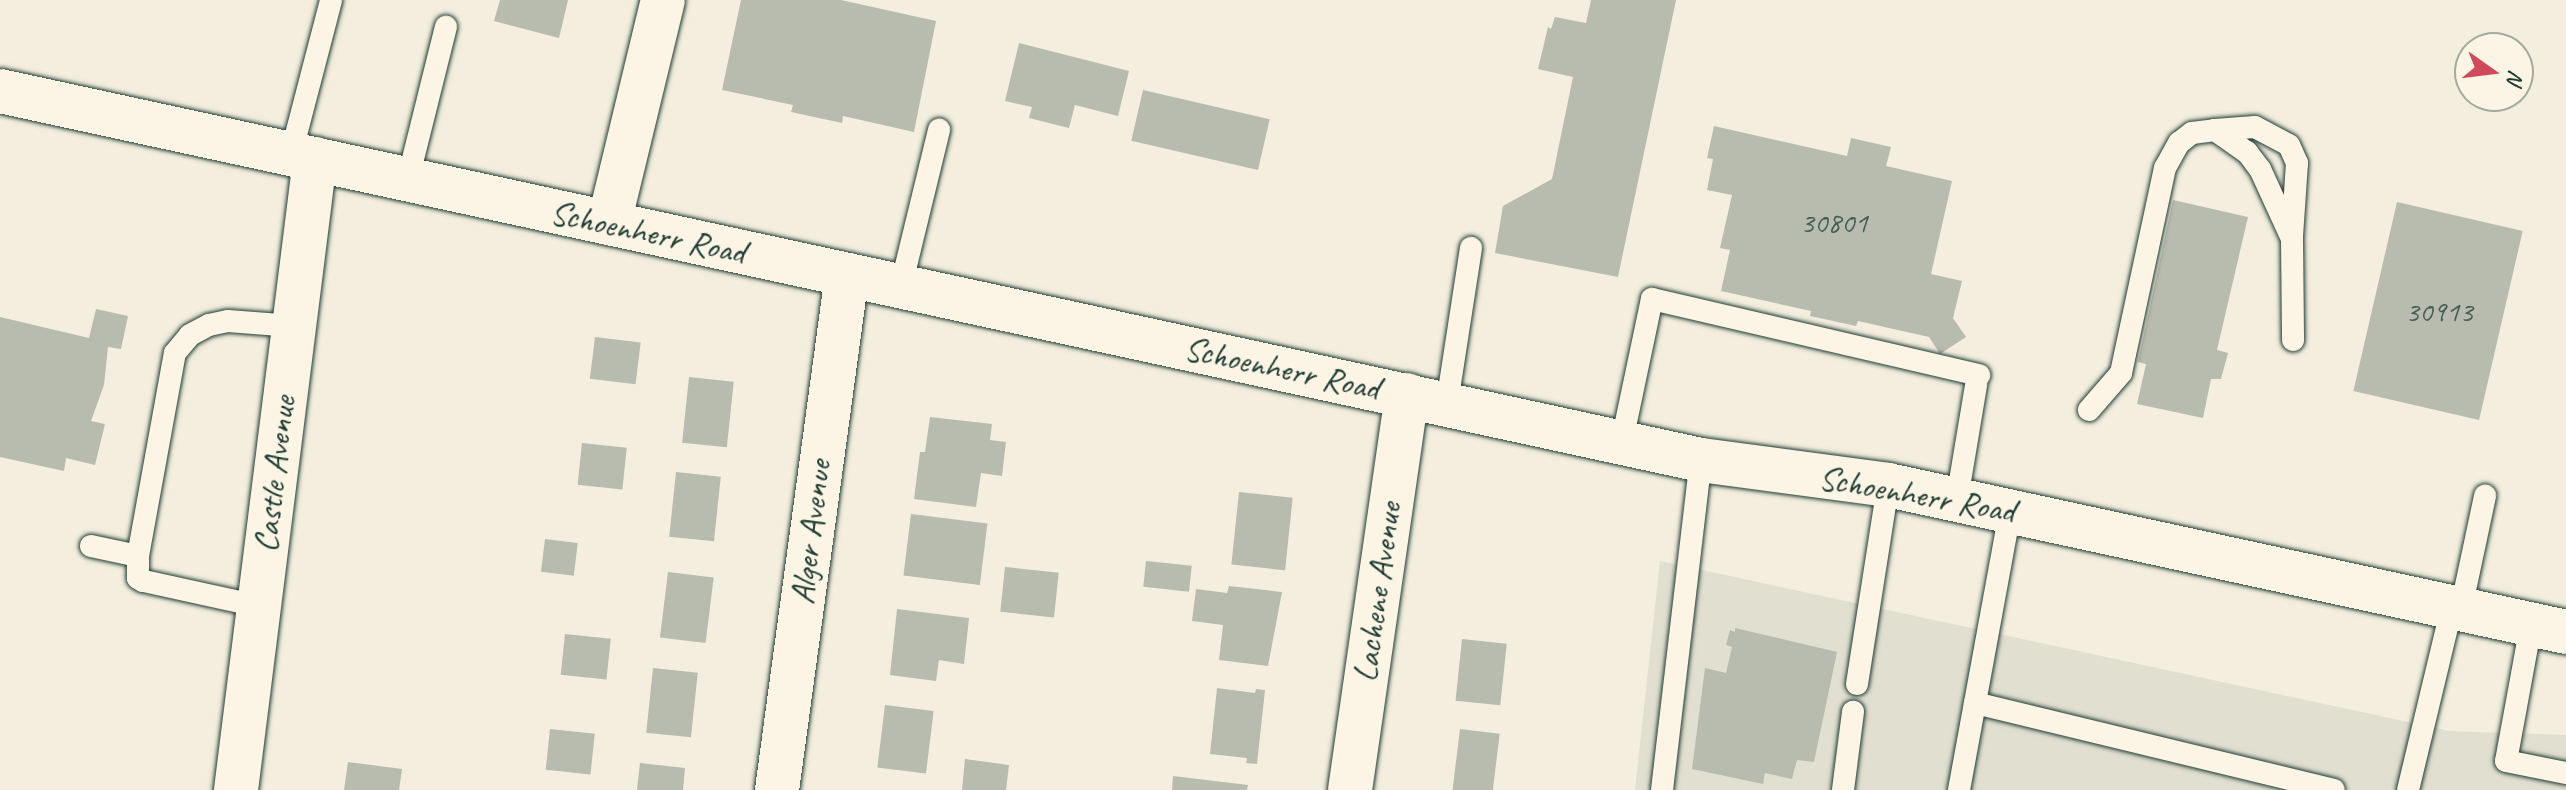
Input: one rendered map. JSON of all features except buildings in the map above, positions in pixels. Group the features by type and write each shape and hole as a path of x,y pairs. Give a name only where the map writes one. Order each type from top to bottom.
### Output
{"main road":[{"path":"609,223 663,0"},
{"name":"Schoenherr Road","path":"0,91 1701,460 1888,485 2549,628"},
{"name":"Castle Avenue","path":"236,790 293,326 303,157"},
{"name":"Alger Avenue","path":"777,790 847,275"},
{"name":"Lachene Avenue","path":"1350,790 1427,399"}],"lane":[{"path":"303,157 331,0"},
{"path":"408,179 446,27"},
{"path":"2089,410 2121,373 2170,155 2192,133 2255,127 2289,145 2297,163 2292,239 2293,340"},
{"path":"901,286 939,130"},
{"path":"2215,130 2247,152 2260,169 2292,239"},
{"path":"1427,399 1471,248"},
{"path":"1622,441 1652,299 1977,380 1957,499"},
{"path":"258,606 143,581 138,578 138,556 175,353 190,335 209,325 228,321 293,326"},
{"path":"1662,790 1701,460"},
{"path":"1857,684 1888,485"},
{"path":"2408,790 2485,496"},
{"path":"1959,790 2010,511"},
{"path":"91,546 138,556"},
{"path":"2549,628 2506,761 2566,773"},
{"path":"1975,703 2334,790"},
{"path":"1843,790 1853,712"}],"shaded area":[{"path":"1660,561 2450,731 2566,735 2566,790 1635,790"}]}
